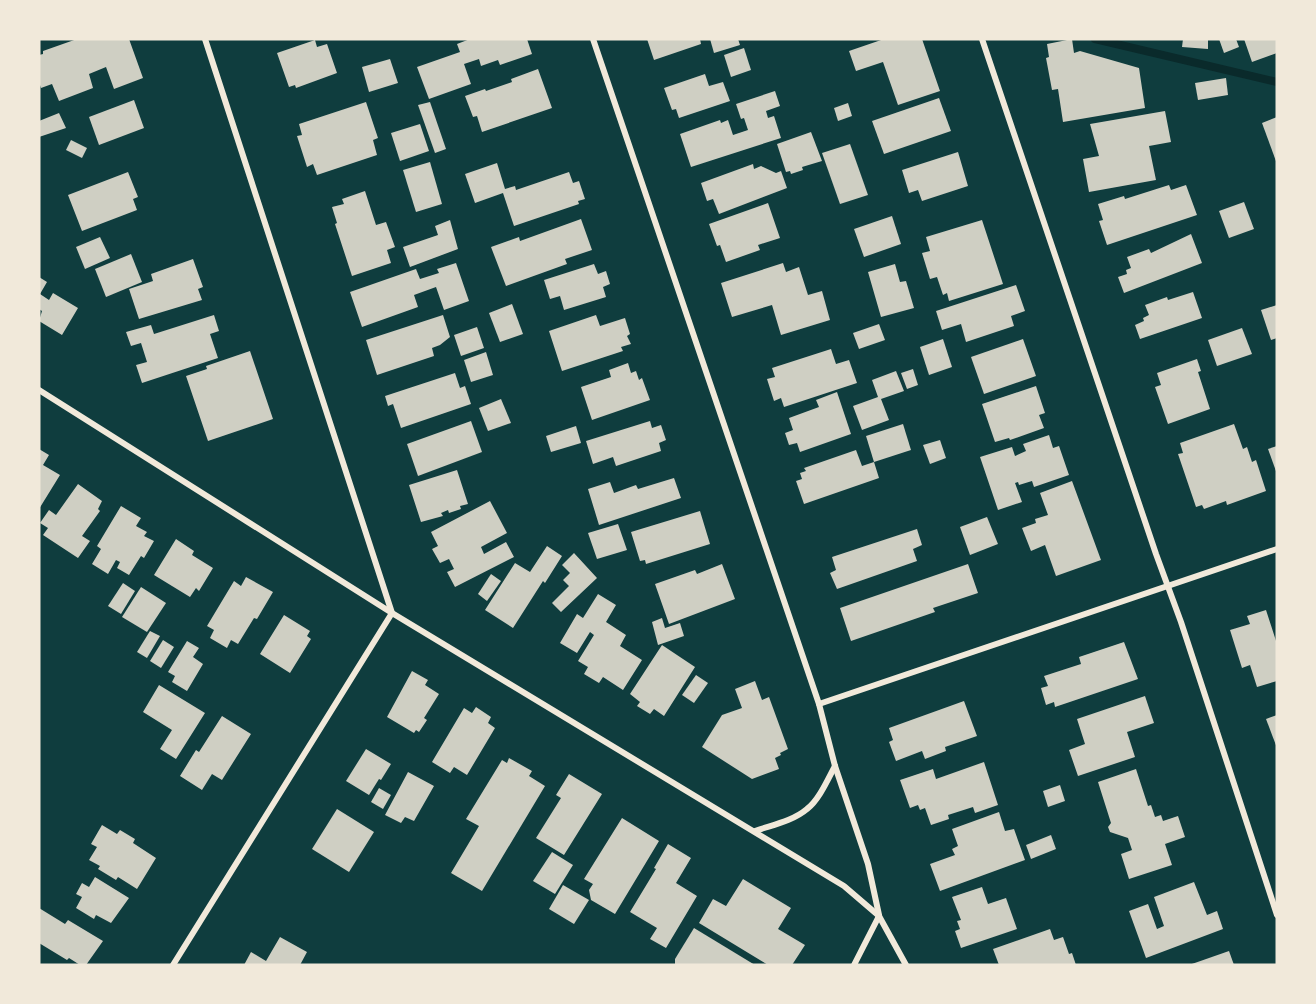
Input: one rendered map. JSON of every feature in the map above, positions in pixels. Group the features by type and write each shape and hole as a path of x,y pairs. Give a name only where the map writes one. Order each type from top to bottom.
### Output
{"street":[{"path":"173,965 392,613 205,39"},
{"path":"593,39 819,705 835,766 868,864 879,916 906,965"},
{"path":"982,39 1277,915"},
{"path":"39,390 392,613 844,886 879,916"},
{"path":"819,705 1277,549"},
{"path":"755,831 808,809 835,766"},
{"path":"855,965 879,916"}],"building":[{"path":"77,39 129,39 143,78 114,89 106,67 89,74 93,88 59,101 52,84 41,88 39,55 43,54 43,51"},
{"path":"470,39 527,39 532,54 500,65 498,60 481,66 479,59 464,64 471,84 429,99 417,67 460,52 457,44"},
{"path":"647,39 700,39 701,44 654,60"},
{"path":"710,39 738,39 740,45 714,53"},
{"path":"884,39 922,39 940,91 898,105 883,62 856,71 849,51"},
{"path":"1072,39 1074,53 1080,51 1139,68 1145,108 1063,122 1058,89 1052,90 1046,58 1049,57 1047,44"},
{"path":"1183,39 1208,39 1208,49 1182,47"},
{"path":"1219,39 1236,39 1239,47 1224,53"},
{"path":"1244,39 1277,39 1277,53 1252,62"},
{"path":"315,40 317,47 327,44 337,73 296,88 295,85 289,87 277,53"},
{"path":"744,48 751,70 731,77 724,55"},
{"path":"390,59 398,83 369,92 362,67"},
{"path":"538,69 552,108 482,132 477,116 473,117 465,96 512,82 511,79"},
{"path":"705,74 709,86 723,82 730,101 679,118 676,109 672,110 664,88"},
{"path":"1226,78 1228,95 1198,100 1195,83"},
{"path":"775,91 780,106 766,111 768,118 774,116 781,138 691,167 680,134 720,120 721,123 728,120 733,135 748,130 736,104"},
{"path":"939,98 951,131 884,154 872,121"},
{"path":"134,100 144,128 99,145 89,117"},
{"path":"366,102 378,138 373,140 377,155 317,175 313,164 307,167 297,136 302,135 299,124"},
{"path":"430,102 446,149 435,153 418,105"},
{"path":"848,103 852,116 838,121 834,108"},
{"path":"1165,111 1171,142 1149,146 1156,180 1089,192 1083,159 1099,156 1090,124"},
{"path":"59,113 66,128 39,137 39,121"},
{"path":"1277,117 1277,164 1262,123"},
{"path":"420,124 429,151 400,161 391,133"},
{"path":"811,132 822,161 802,167 803,170 791,174 790,171 786,172 777,144"},
{"path":"71,140 87,148 82,158 66,150"},
{"path":"850,144 868,195 840,204 822,153"},
{"path":"958,152 968,186 922,201 918,190 909,193 902,170"},
{"path":"430,162 442,204 416,212 403,170"},
{"path":"497,163 505,189 515,186 516,190 569,172 573,183 579,181 585,199 578,201 579,204 514,226 503,193 475,203 465,174"},
{"path":"753,164 754,169 761,166 776,173 781,171 787,188 719,214 713,199 707,201 701,183"},
{"path":"128,172 138,197 133,199 137,210 82,231 68,195"},
{"path":"1169,185 1171,190 1186,185 1197,215 1107,245 1099,221 1103,220 1098,204 1124,196 1125,199"},
{"path":"365,191 376,225 386,222 395,247 387,250 391,263 352,276 335,224 337,223 332,207 344,204 342,199"},
{"path":"1244,202 1254,229 1229,238 1219,211"},
{"path":"768,203 780,238 758,245 760,250 726,262 709,224"},
{"path":"892,216 901,244 864,257 854,229"},
{"path":"581,219 592,250 565,259 567,264 506,286 491,247 519,237 520,241"},
{"path":"450,220 458,249 410,267 403,247 438,235 435,226"},
{"path":"982,220 1003,284 949,301 947,293 943,295 937,277 930,279 922,253 930,251 926,237"},
{"path":"1191,234 1202,263 1124,293 1118,277 1127,274 1126,270 1131,268 1127,257 1149,249 1151,253"},
{"path":"100,237 110,258 85,269 76,247"},
{"path":"131,254 142,282 106,297 95,269"},
{"path":"193,259 203,287 198,289 202,300 139,319 129,289 153,281 151,274"},
{"path":"456,263 469,301 444,310 436,287 414,295 418,307 362,327 350,292 416,269 420,279 439,273 437,269"},
{"path":"783,263 786,272 799,267 808,295 822,291 830,320 781,335 772,305 732,317 721,283"},
{"path":"594,264 598,274 606,271 610,284 603,287 606,297 564,310 560,296 550,299 544,280"},
{"path":"895,264 900,282 906,281 914,308 881,317 868,272"},
{"path":"39,277 47,282 40,294 49,300 53,293 78,308 62,335 39,321 42,311 39,309"},
{"path":"1016,285 1025,311 1011,316 1014,326 966,342 961,324 942,330 936,311"},
{"path":"1193,292 1202,318 1140,339 1135,325 1144,321 1143,318 1149,315 1145,305 1167,297 1168,300"},
{"path":"512,304 523,334 500,342 489,313"},
{"path":"1277,305 1277,338 1271,340 1261,310"},
{"path":"214,315 219,331 210,334 218,358 142,383 136,365 147,362 141,343 131,346 126,332 151,325 154,334"},
{"path":"443,315 450,337 432,348 434,356 377,375 366,340"},
{"path":"596,315 600,326 625,318 630,334 627,336 631,344 621,347 623,351 562,371 549,331"},
{"path":"879,324 885,340 859,349 853,333"},
{"path":"477,327 484,348 461,356 454,335"},
{"path":"1242,328 1252,354 1217,366 1208,340"},
{"path":"943,339 952,367 929,375 920,347"},
{"path":"1023,339 1036,376 984,394 971,357"},
{"path":"831,349 836,364 849,360 857,383 784,407 781,398 774,401 767,379 775,377 772,368"},
{"path":"250,351 273,419 208,441 186,376 207,369 206,366"},
{"path":"486,352 493,375 471,382 464,360"},
{"path":"1197,359 1201,371 1198,372 1210,409 1168,424 1155,387 1161,385 1157,373"},
{"path":"628,363 631,373 636,371 639,380 642,378 650,400 592,420 581,387 611,377 609,370"},
{"path":"913,369 918,385 907,389 901,373"},
{"path":"896,371 904,391 881,399 889,420 862,430 853,406 878,397 872,380"},
{"path":"455,373 460,388 465,386 471,404 401,428 393,404 388,406 385,396"},
{"path":"1036,386 1045,413 1039,415 1044,428 1010,440 1009,438 995,442 982,404"},
{"path":"837,392 851,434 800,452 797,443 789,445 785,433 793,430 789,418 819,407 816,400"},
{"path":"501,399 511,423 488,431 479,408"},
{"path":"471,421 482,452 418,476 407,444"},
{"path":"650,421 652,428 661,425 666,440 659,443 661,451 616,466 613,457 593,464 586,441"},
{"path":"903,424 911,450 874,462 866,436"},
{"path":"1234,424 1243,449 1247,447 1252,462 1256,460 1266,491 1227,505 1226,501 1204,509 1202,505 1196,507 1178,454 1183,453 1180,443"},
{"path":"576,426 581,443 551,452 546,436"},
{"path":"1049,435 1053,448 1059,446 1069,475 1034,487 1032,481 1019,485 1018,482 1015,483 1022,502 998,510 980,457 1012,447 1015,456 1026,451 1023,444"},
{"path":"940,440 946,458 930,464 923,445"},
{"path":"1277,446 1277,474 1268,449"},
{"path":"39,449 49,455 43,465 60,475 39,509"},
{"path":"856,450 862,466 874,462 879,478 804,504 796,481 802,479 800,473 806,471 804,468"},
{"path":"457,470 468,504 449,513 448,510 441,513 443,516 421,522 409,485"},
{"path":"674,478 681,498 599,525 588,489 610,482 614,493 636,485 638,489"},
{"path":"1072,481 1101,560 1056,576 1045,545 1031,551 1022,528 1036,523 1035,519 1048,515 1040,493"},
{"path":"78,484 102,501 98,509 100,511 82,536 90,541 78,558 43,535 48,528 40,523 49,510 56,515"},
{"path":"490,501 507,533 481,547 484,554 506,542 514,557 455,587 447,572 454,569 449,559 440,563 432,549 438,546 431,532"},
{"path":"121,506 141,518 136,526 147,532 144,536 154,541 144,558 141,556 129,575 117,568 120,562 116,560 108,574 92,564 101,549 97,546"},
{"path":"700,511 710,544 646,564 645,560 640,561 631,532"},
{"path":"987,517 998,544 970,555 960,527"},
{"path":"618,524 627,550 597,559 588,533"},
{"path":"917,529 922,545 913,549 917,561 837,589 830,573 836,570 832,557"},
{"path":"176,539 194,551 192,555 213,568 199,591 196,588 190,597 154,575"},
{"path":"547,546 562,556 513,628 485,610 515,563 530,572"},
{"path":"574,553 597,578 561,612 552,603 569,586 563,580 570,573 562,565"},
{"path":"722,564 735,599 669,624 655,584 695,570 697,574"},
{"path":"968,564 978,593 933,608 935,612 851,641 840,608"},
{"path":"491,574 501,581 487,601 478,594"},
{"path":"246,577 273,592 257,619 254,618 238,644 231,640 227,648 210,638 214,630 207,626 234,581 241,586"},
{"path":"123,583 135,591 121,614 108,606"},
{"path":"141,587 166,603 147,632 122,617"},
{"path":"598,594 616,605 606,622 626,635 620,646 642,660 623,690 603,677 599,683 584,674 588,667 578,661 594,635 590,632 577,653 560,643 577,614 583,618"},
{"path":"1266,610 1277,644 1277,681 1257,687 1250,665 1242,668 1230,630 1250,624 1247,616"},
{"path":"284,615 310,631 307,636 311,639 290,673 260,654"},
{"path":"662,618 665,628 680,623 684,636 658,645 652,622"},
{"path":"150,631 160,636 147,658 137,652"},
{"path":"163,640 174,647 161,668 150,661"},
{"path":"187,641 199,648 193,657 203,664 187,691 172,682 175,676 168,672"},
{"path":"1124,642 1138,679 1055,707 1054,702 1046,705 1041,688 1048,686 1044,676 1081,664 1079,657"},
{"path":"662,645 695,667 664,716 654,709 650,714 637,706 640,702 630,694"},
{"path":"412,671 428,680 425,685 439,694 424,718 427,720 419,732 416,730 414,733 387,717"},
{"path":"696,675 708,683 694,703 682,695"},
{"path":"755,681 762,700 769,697 788,749 775,758 779,769 752,779 702,747 722,715 742,708 735,689"},
{"path":"159,685 205,713 176,759 160,749 172,730 143,712"},
{"path":"1145,696 1154,723 1127,732 1135,757 1078,776 1069,750 1085,744 1077,719"},
{"path":"964,701 977,736 945,747 946,751 925,759 922,751 896,761 889,742 893,740 889,728"},
{"path":"476,707 491,717 488,723 495,728 467,775 454,767 450,773 432,762 464,708 472,713"},
{"path":"1277,715 1277,748 1266,719"},
{"path":"222,716 251,734 222,780 212,774 202,790 180,776 196,750 199,752"},
{"path":"366,749 391,764 369,795 346,781"},
{"path":"509,758 532,771 529,776 545,786 482,891 451,873 479,826 466,819 502,760 507,763"},
{"path":"984,762 998,805 975,813 973,807 948,815 949,819 931,825 925,808 920,810 918,805 910,808 900,780 933,769 936,779"},
{"path":"1136,769 1148,806 1151,805 1155,817 1161,815 1163,821 1178,816 1185,837 1165,844 1172,865 1129,879 1121,854 1132,850 1128,838 1110,832 1108,827 1111,823 1098,782"},
{"path":"408,772 434,786 414,821 405,817 401,823 385,815"},
{"path":"569,774 602,794 564,855 536,838 561,798 556,795"},
{"path":"1060,785 1065,801 1048,807 1043,791"},
{"path":"379,788 391,795 383,809 371,802"},
{"path":"337,809 374,832 349,872 312,849"},
{"path":"999,812 1005,831 1014,829 1025,860 940,891 930,864 955,855 952,849 958,846 952,829"},
{"path":"622,818 659,841 615,914 591,900 589,890 593,884 584,879"},
{"path":"102,825 117,834 120,830 135,839 133,843 156,858 137,889 118,877 116,880 98,869 100,866 89,860 97,847 91,844"},
{"path":"1051,835 1056,849 1031,859 1026,845"},
{"path":"668,844 691,858 676,883 697,896 666,948 650,939 657,928 630,912"},
{"path":"552,852 573,865 555,894 533,881"},
{"path":"95,877 129,898 111,923 96,915 94,919 76,908 82,897 76,894 82,883 89,887"},
{"path":"743,879 791,908 778,929 805,945 792,965 768,965 699,923 713,899 726,906"},
{"path":"1194,882 1207,915 1217,911 1223,929 1146,958 1129,911 1148,904 1157,929 1164,926 1154,897"},
{"path":"563,885 589,900 574,924 549,909"},
{"path":"982,887 988,904 1006,898 1017,929 961,948 955,931 960,929 957,921 961,920 952,897"},
{"path":"39,908 65,924 68,920 103,941 86,965 80,965 69,958 67,960 39,943"},
{"path":"694,928 755,965 675,965 675,959"},
{"path":"1050,929 1054,940 1063,937 1076,965 999,965 993,949"},
{"path":"280,937 307,952 300,965 244,965 251,952 266,961"},
{"path":"1229,951 1234,965 1189,965"}],"waterway":[{"path":"1095,39 1277,82"}]}
